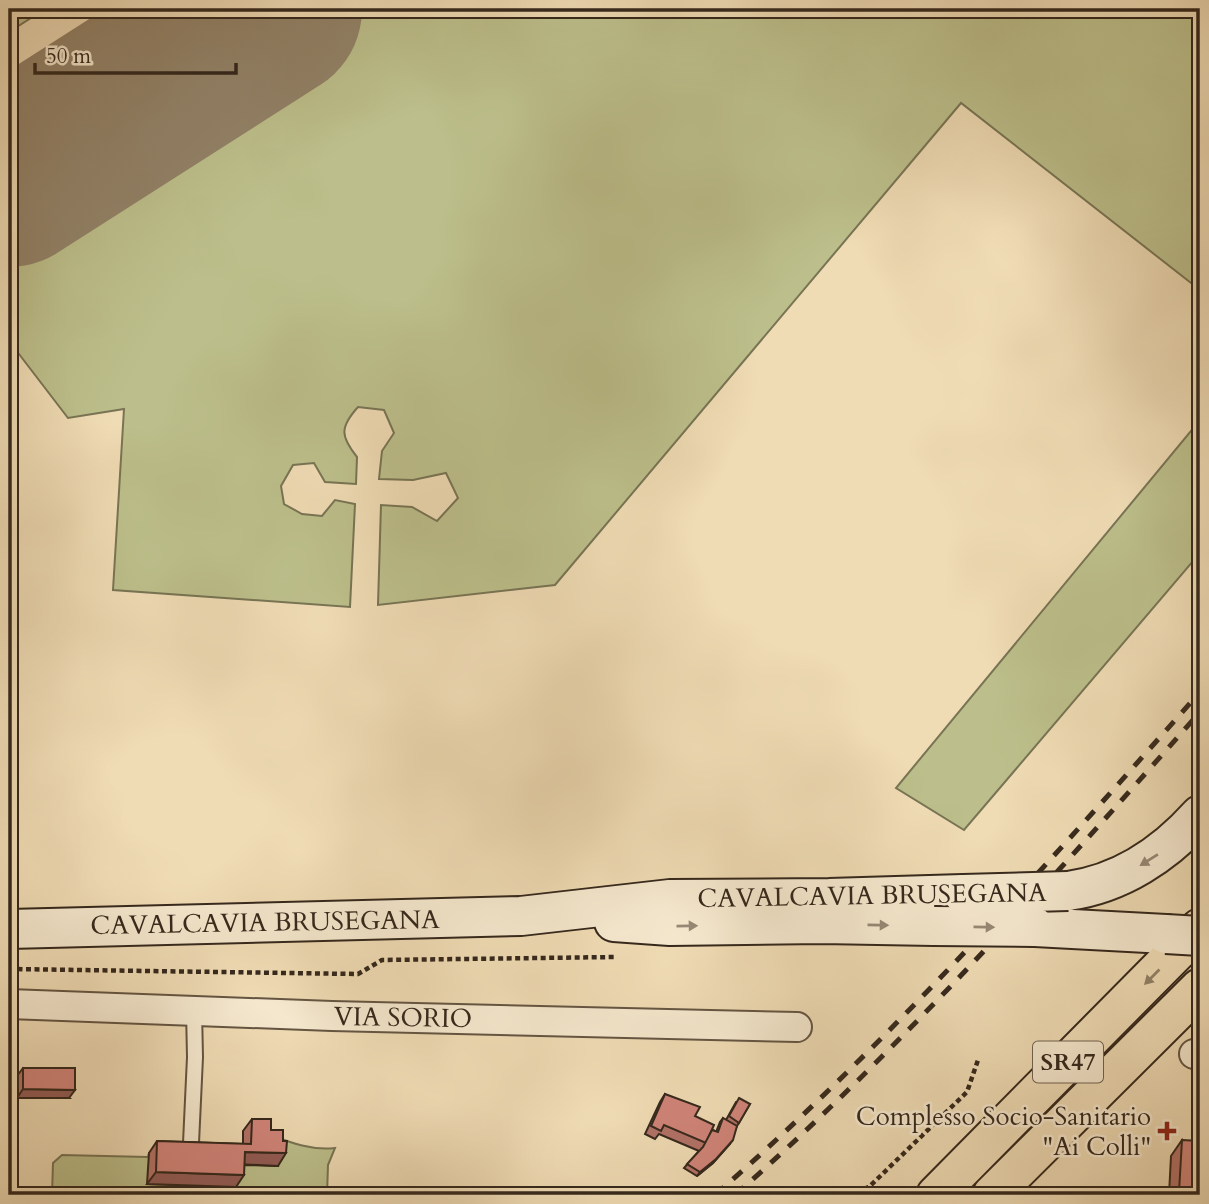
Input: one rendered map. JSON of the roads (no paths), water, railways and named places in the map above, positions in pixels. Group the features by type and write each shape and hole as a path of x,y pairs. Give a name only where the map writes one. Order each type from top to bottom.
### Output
{"highway":[{"name":"SR47","path":"936,1195 1189,933"},
{"name":"SR47","path":"992,1195 1200,988"},
{"path":"1139,1049 1200,1003"}],"main road":[{"name":"CAVALCAVIA BRUSEGANA","path":"9,929 521,916 670,899 829,898 1068,891 1084,889 1114,879 1153,859 1200,815"},
{"name":"CAVALCAVIA BRUSEGANA","path":"521,916 670,926 822,924 1189,933"}],"street":[{"name":"VIA SORIO","path":"9,1004 797,1027"}],"lane":[{"path":"191,1143 194,1010"}],"railway":[{"path":"715,1195 780,1137 905,1014 1025,887 1200,692"},
{"path":"735,1195 858,1081 975,961 1200,712"}],"place":[{"name":"Complesso Socio-Sanitario \"Ai Colli\"","path":"1167,1131"}]}
